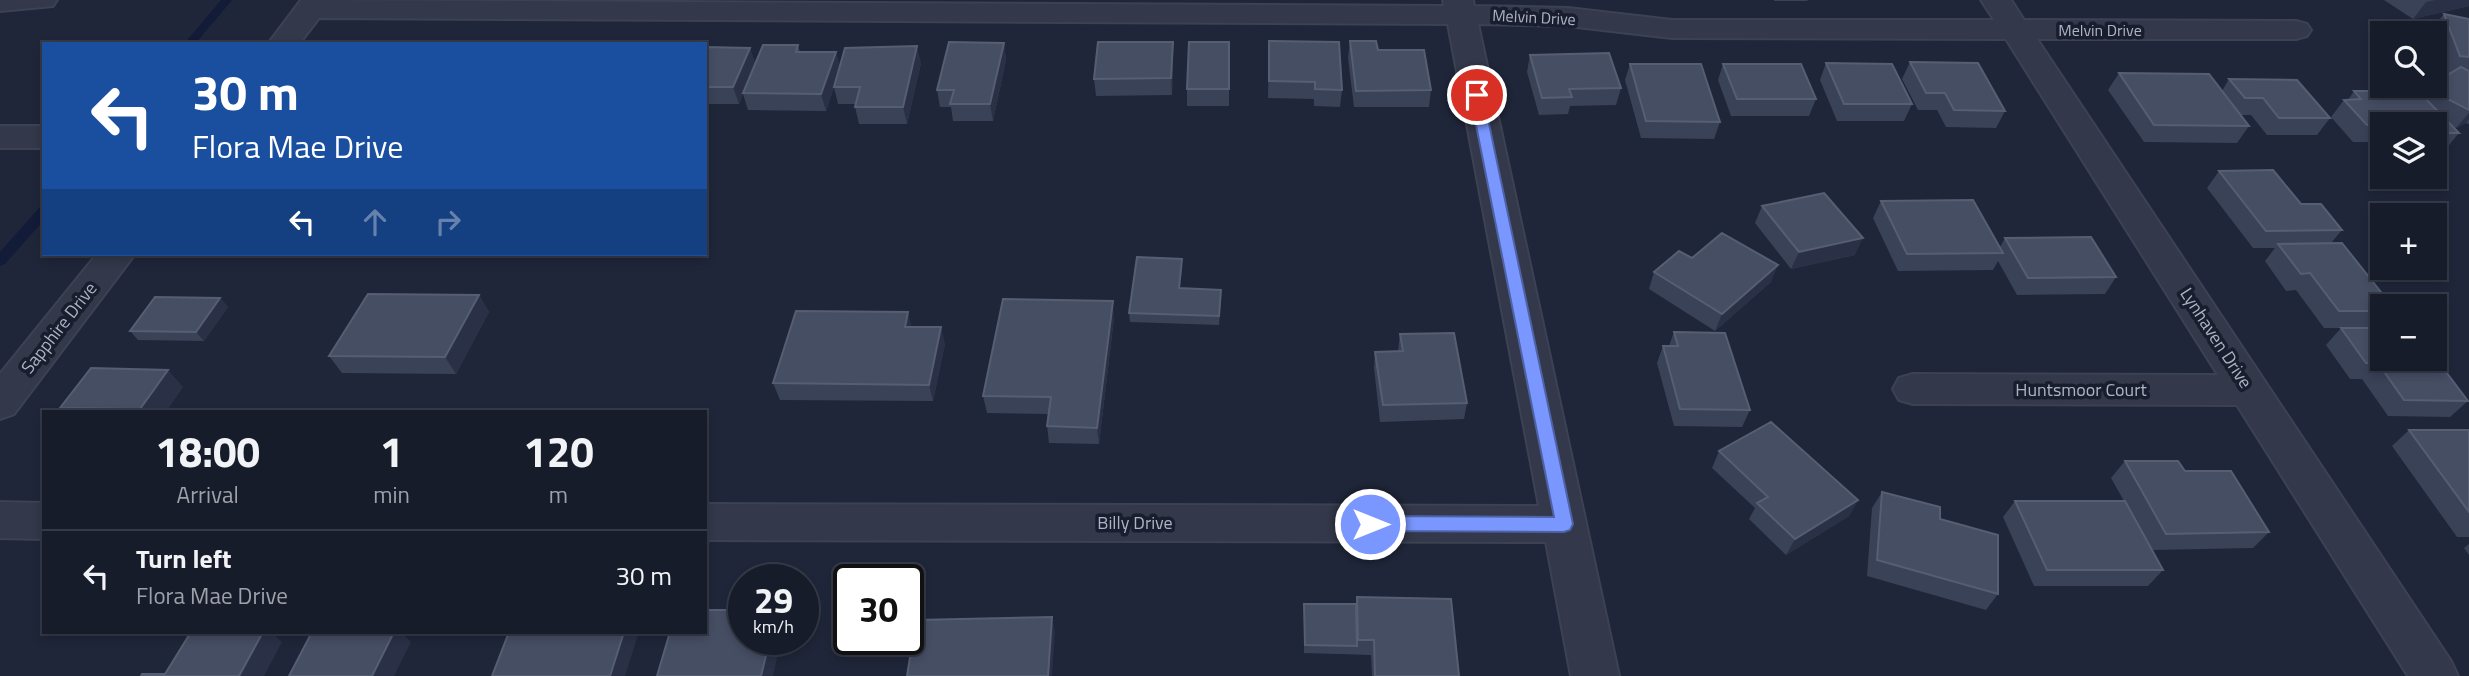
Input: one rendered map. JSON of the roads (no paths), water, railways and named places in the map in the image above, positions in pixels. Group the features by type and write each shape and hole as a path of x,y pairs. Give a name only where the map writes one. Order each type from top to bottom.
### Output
{"street":[{"path":"0,2 42,0"},
{"path":"285,42 314,5"},
{"name":"Melvin Drive","path":"314,5 1459,7 1672,29 2007,15 2295,30"},
{"path":"1459,7 1595,676"},
{"name":"Lynhaven Drive","path":"2007,15 2434,676"},
{"path":"0,137 42,137"},
{"name":"Sapphire Drive","path":"0,403 115,256"},
{"name":"Huntsmoor Court","path":"1913,389 2250,390"},
{"path":"0,520 42,520"},
{"name":"Billy Drive","path":"707,522 1564,524"}],"waterway":[{"path":"191,42 227,0"},
{"path":"0,261 42,213"}]}
